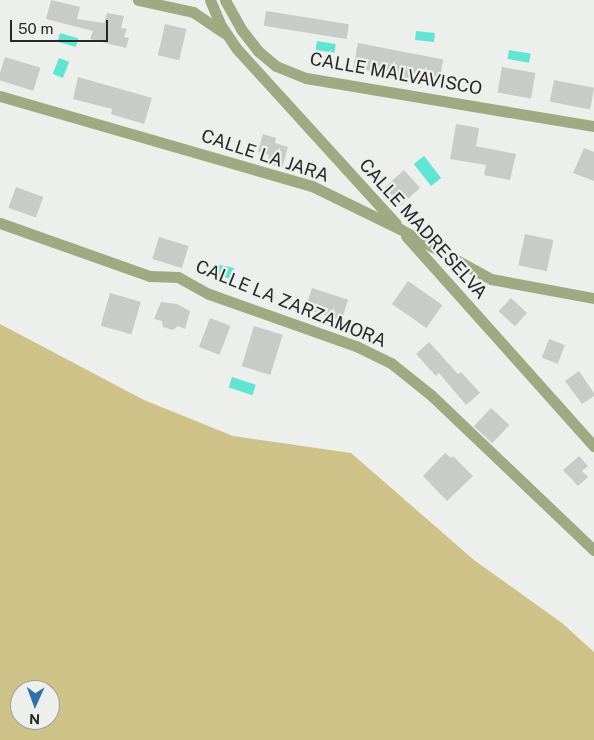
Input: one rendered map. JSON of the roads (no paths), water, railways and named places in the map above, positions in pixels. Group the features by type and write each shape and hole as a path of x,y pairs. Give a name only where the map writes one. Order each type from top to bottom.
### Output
{"street":[{"name":"CALLE MADRESELVA","path":"138,0 168,5 193,12 227,34"},
{"path":"168,5 184,0"},
{"name":"CALLE MADRESELVA","path":"210,0 213,11 237,49 594,446"},
{"name":"CALLE MALVAVISCO","path":"225,0 241,29 258,51 276,66 306,78 594,126"},
{"name":"CALLE LA JARA","path":"0,96 312,186 400,229 491,279 594,298"},
{"name":"CALLE LA ZARZAMORA","path":"0,223 150,276 178,278 209,294 356,346 392,363 431,395 594,550"}]}
